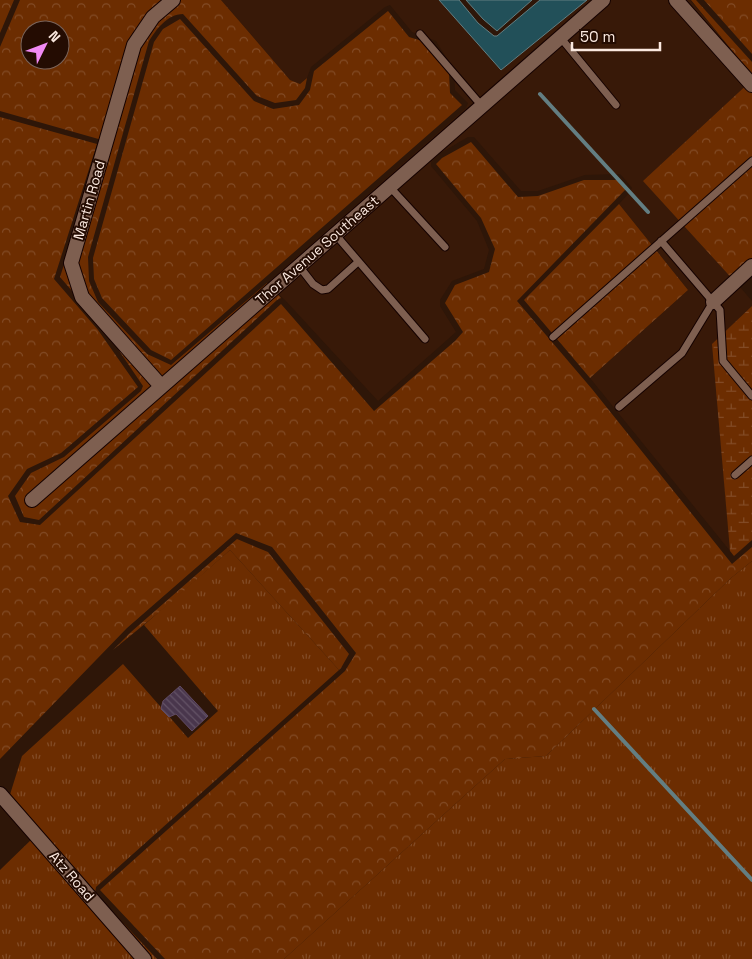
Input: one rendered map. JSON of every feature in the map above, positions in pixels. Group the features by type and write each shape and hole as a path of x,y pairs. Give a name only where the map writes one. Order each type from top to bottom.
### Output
{"street":[{"name":"Martin Road","path":"161,386 82,297 70,263 134,45 153,17 173,0"},
{"name":"Thor Avenue Southeast","path":"32,500 603,0"},
{"path":"676,0 752,85"},
{"path":"713,302 752,266"},
{"name":"Atz Road","path":"0,794 144,959"}],"lane":[{"path":"420,34 482,105"},
{"path":"560,37 616,105"},
{"path":"553,337 752,161"},
{"path":"389,186 445,247"},
{"path":"335,234 425,340"},
{"path":"661,241 720,310 723,361 752,396"},
{"path":"298,266 313,284 322,290 328,289 358,262"},
{"path":"620,407 682,353 713,302"},
{"path":"735,476 752,460"}],"shaded area":[{"path":"221,0 439,0 501,69 587,0 690,0 752,75 728,273 752,301 752,306 713,344 730,551 590,378 688,290 619,204 632,188 622,176 620,174 585,175 538,191 521,191 474,137 468,137 439,154 431,162 431,166 477,221 489,250 484,269 452,281 440,300 440,306 456,332 378,401 267,283 466,108 468,103 455,90 454,70 436,41 412,32 390,5 385,7 311,67 307,78 300,84 290,80"}],"green space":[{"path":"0,0 14,0 0,33"},
{"path":"20,0 221,0 290,80 300,84 307,78 305,88 296,100 275,103 257,96 183,14 167,20 149,41 88,257 89,281 98,302 147,354 171,365 267,283 281,298 39,520 24,517 15,496 31,473 64,457 141,391 143,386 103,327 60,277 103,145 102,140 0,111 0,47"},
{"path":"691,0 696,0 752,62 752,75"},
{"path":"704,0 752,0 752,54"},
{"path":"388,11 409,37 432,44 449,72 450,93 462,105 171,360 151,350 102,298 94,279 93,258 154,42 163,29 180,19 254,101 273,109 299,105 310,90 314,71"},
{"path":"752,80 752,271 737,284 643,181"},
{"path":"0,117 97,144 54,279 98,330 138,387 61,453 27,469 8,496 20,522 40,525 281,304 374,411 463,332 445,303 455,285 489,272 495,249 481,218 436,164 442,158 471,142 518,197 538,196 584,180 618,180 626,189 517,301 592,389 732,564 752,547 752,561 731,578 546,756 505,759 284,959 165,959 100,890 345,671 356,653 272,547 236,533 127,628 0,759"},
{"path":"619,204 688,290 590,378 524,300"},
{"path":"752,306 752,540 734,556 730,551 712,344"},
{"path":"237,539 268,552 349,654 339,670 230,550 113,650 131,632"},
{"path":"230,550 339,670 96,887 95,893 157,959 0,959 0,870 34,837 8,801 22,756 123,664 188,738 218,711 144,625"},
{"path":"752,561 752,959 284,959 505,759 546,756 731,578"}],"water":[{"path":"439,0 459,0 478,23 494,36 497,36 540,0 587,0 501,70"},
{"path":"466,0 532,0 497,31"}],"building":[{"path":"180,686 208,716 192,731 176,714 169,717 161,709 163,701"}],"waterway":[{"path":"540,94 648,212"},
{"path":"594,709 752,880"}]}
